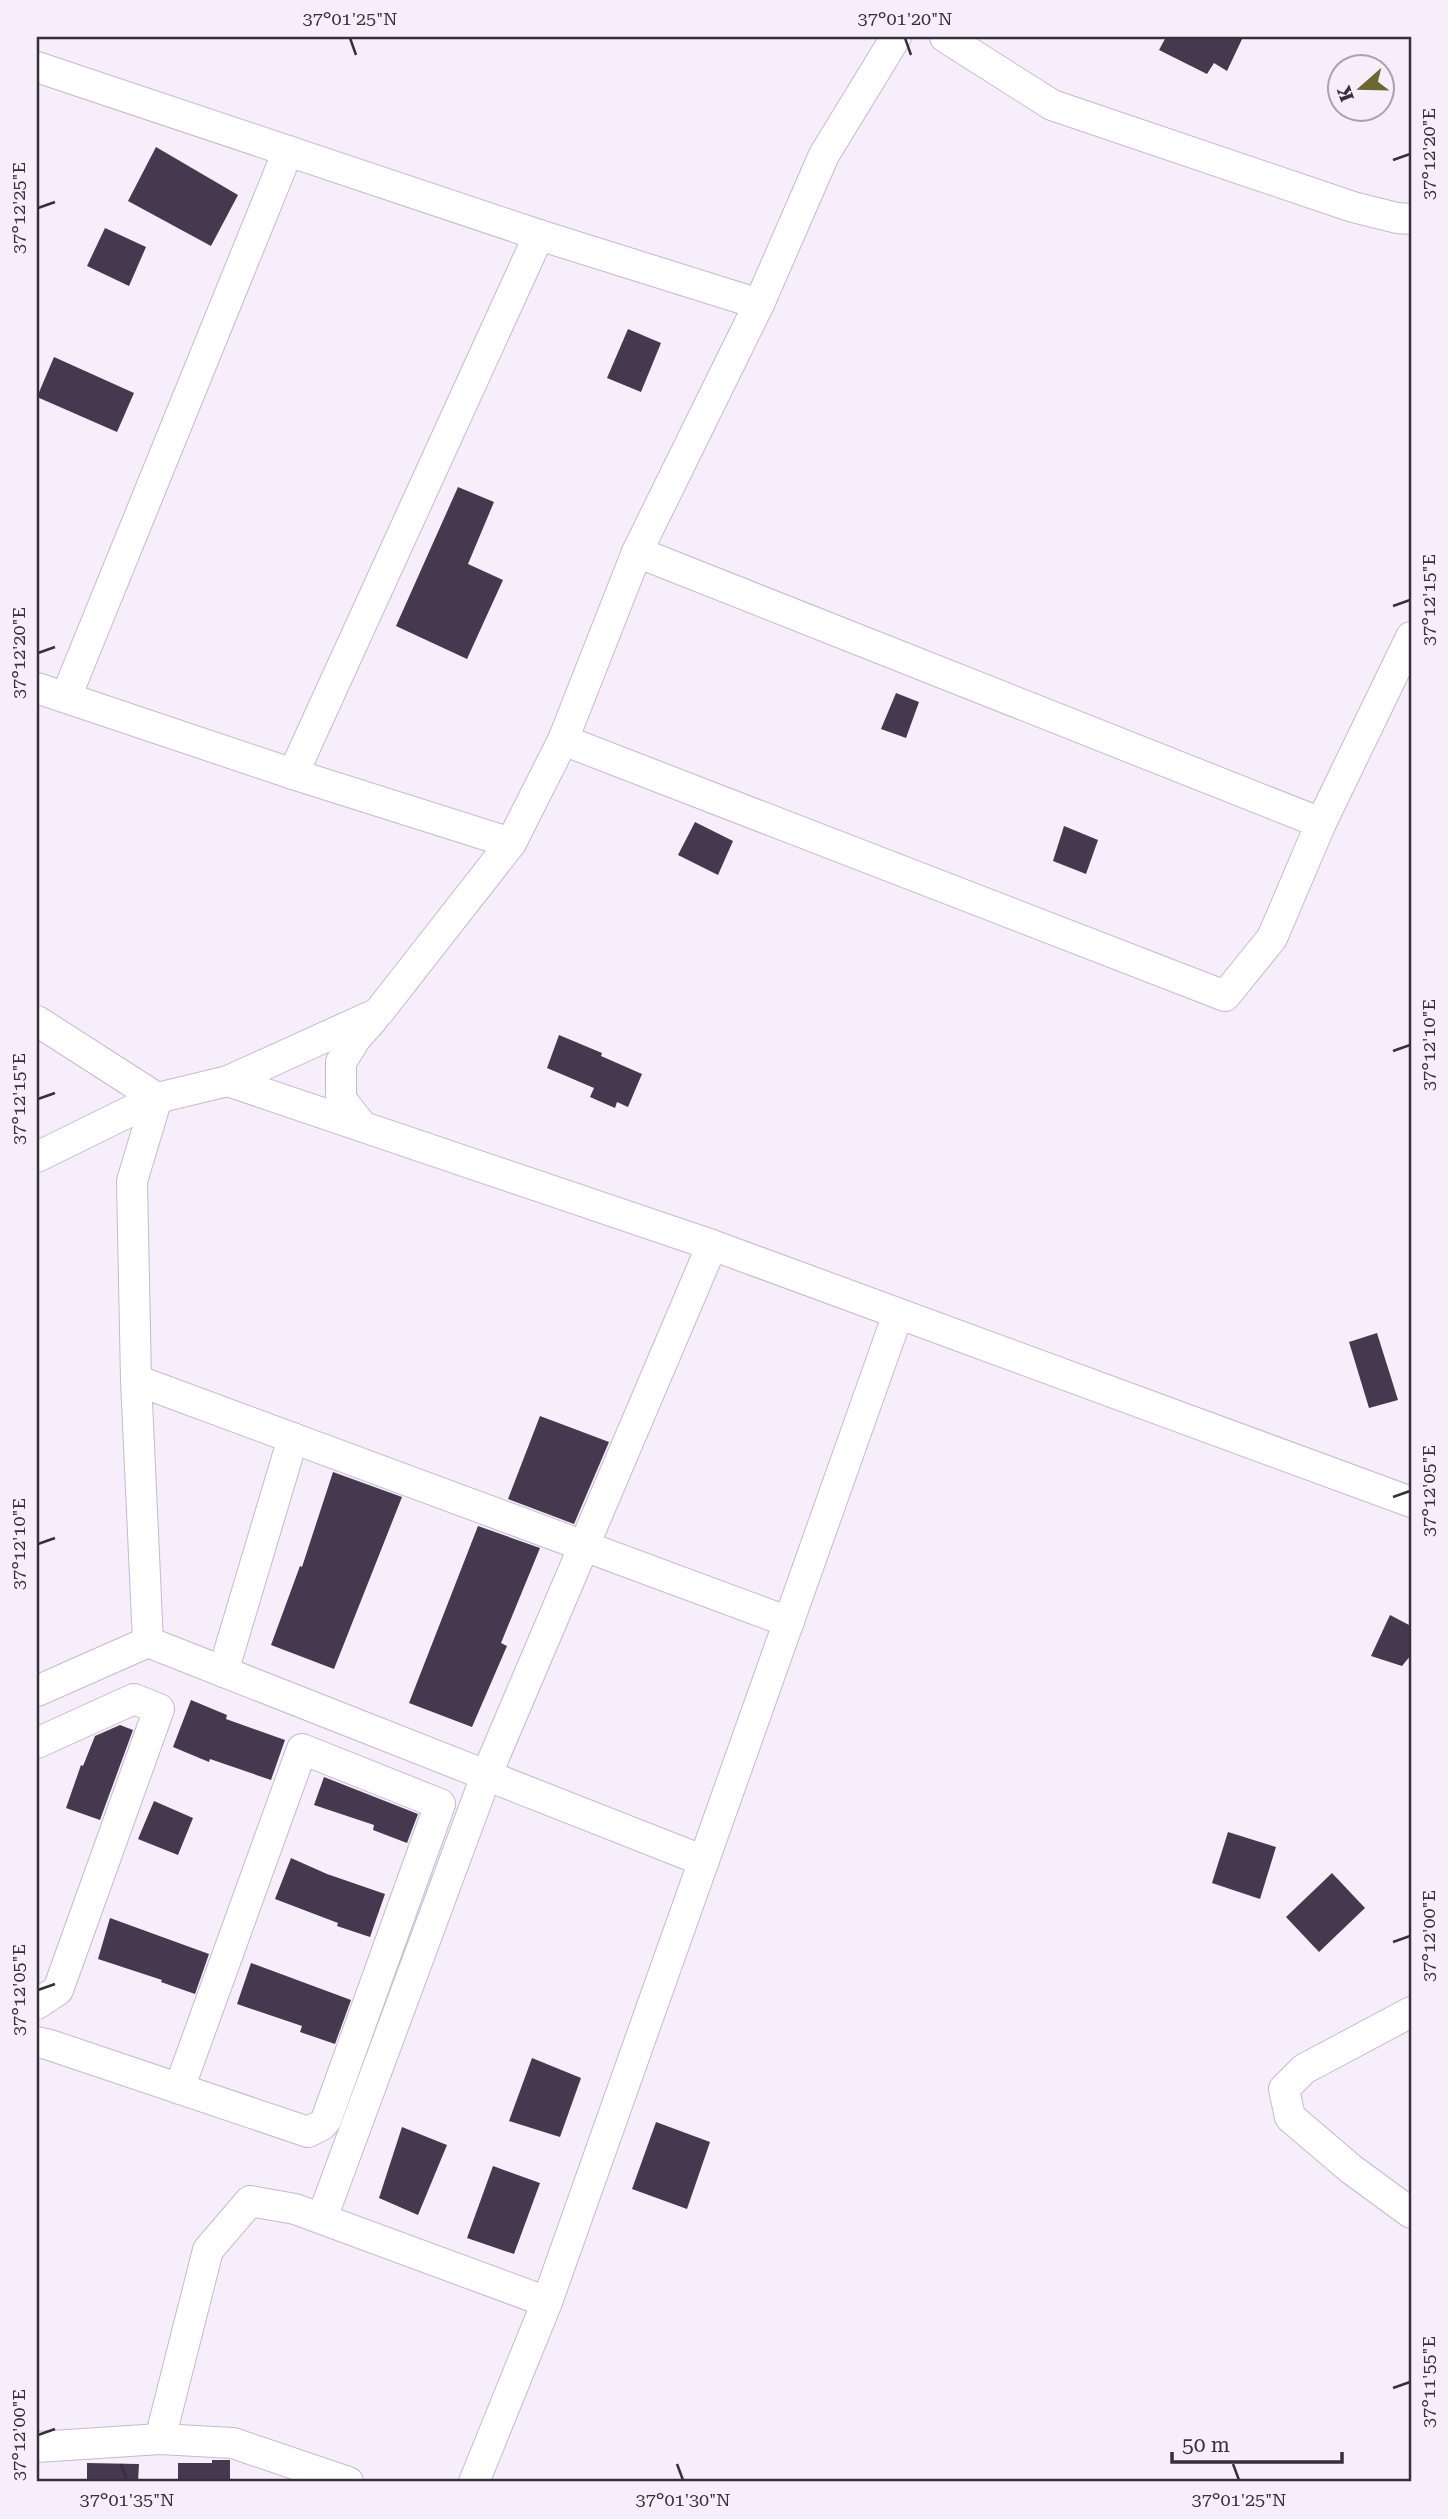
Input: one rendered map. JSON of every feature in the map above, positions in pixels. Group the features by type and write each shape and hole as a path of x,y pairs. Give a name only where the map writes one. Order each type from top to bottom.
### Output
{"street":[{"path":"362,1126 341,1099 341,1062 356,1038 511,843 563,740 637,552 759,304 824,155 896,37"},
{"path":"945,37 1052,105 1353,207 1411,219"},
{"path":"37,67 539,235 759,304"},
{"path":"66,698 288,151"},
{"path":"293,774 539,235"},
{"path":"637,552 1321,823"},
{"path":"563,740 1225,996 1272,938 1321,823 1411,637"},
{"path":"37,688 293,774 511,843"},
{"path":"37,1157 158,1098 228,1081 378,1013"},
{"path":"37,1021 158,1098"},
{"path":"228,1081 712,1245 1411,1502"},
{"path":"148,1642 136,1380 132,1181 158,1098"},
{"path":"322,2218 486,1776 712,1245"},
{"path":"474,2482 547,2302 898,1314"},
{"path":"136,1380 789,1622"},
{"path":"223,1672 293,1438"},
{"path":"37,1691 148,1642 704,1861"},
{"path":"37,1743 134,1699 159,1709 58,1990 47,2000 37,2004"},
{"path":"37,2042 308,2132 322,2126 440,1804 302,1749 179,2089"},
{"path":"1411,2012 1304,2068 1284,2090 1290,2117 1351,2169 1411,2213"},
{"path":"160,2439 208,2250 250,2201 295,2208 547,2302"},
{"path":"37,2447 160,2439 233,2442 348,2482"}],"building":[{"path":"1166,37 1243,37 1227,71 1214,63 1207,74 1159,50"},
{"path":"156,147 238,195 211,246 128,201"},
{"path":"105,228 146,247 129,286 87,266"},
{"path":"628,329 661,343 641,392 607,378"},
{"path":"54,357 134,393 117,432 37,397"},
{"path":"458,487 494,502 468,564 503,580 467,659 396,626"},
{"path":"896,693 919,702 906,738 881,729"},
{"path":"695,822 733,841 718,875 678,855"},
{"path":"1064,826 1098,840 1086,874 1053,861"},
{"path":"559,1035 642,1074 628,1107 617,1102 615,1108 590,1097 594,1088 547,1068"},
{"path":"1377,1333 1398,1400 1369,1408 1349,1342"},
{"path":"540,1416 609,1442 574,1524 508,1499"},
{"path":"333,1472 402,1497 334,1669 271,1645 300,1566 302,1567"},
{"path":"478,1526 540,1548 501,1643 507,1646 472,1727 409,1703"},
{"path":"1390,1615 1411,1626 1411,1655 1402,1666 1371,1656"},
{"path":"191,1700 227,1715 226,1719 285,1740 271,1780 210,1759 209,1762 173,1747"},
{"path":"120,1725 133,1730 100,1820 66,1808 81,1765 83,1766 95,1736"},
{"path":"324,1777 418,1814 407,1843 373,1830 374,1825 314,1805"},
{"path":"154,1801 193,1818 178,1855 138,1839"},
{"path":"1228,1832 1276,1847 1260,1899 1212,1883"},
{"path":"291,1858 385,1894 370,1937 275,1899"},
{"path":"1332,1873 1365,1908 1319,1952 1286,1917"},
{"path":"110,1918 209,1954 195,1994 98,1959"},
{"path":"251,1963 351,2000 335,2044 300,2032 302,2026 237,2004"},
{"path":"532,2058 581,2078 560,2137 509,2121"},
{"path":"656,2122 710,2142 687,2209 632,2189"},
{"path":"402,2127 447,2145 418,2215 379,2198"},
{"path":"493,2166 540,2183 514,2254 467,2238"},
{"path":"212,2460 230,2460 230,2482 178,2482 178,2463 212,2463"},
{"path":"87,2463 139,2464 138,2482 87,2482"}]}
